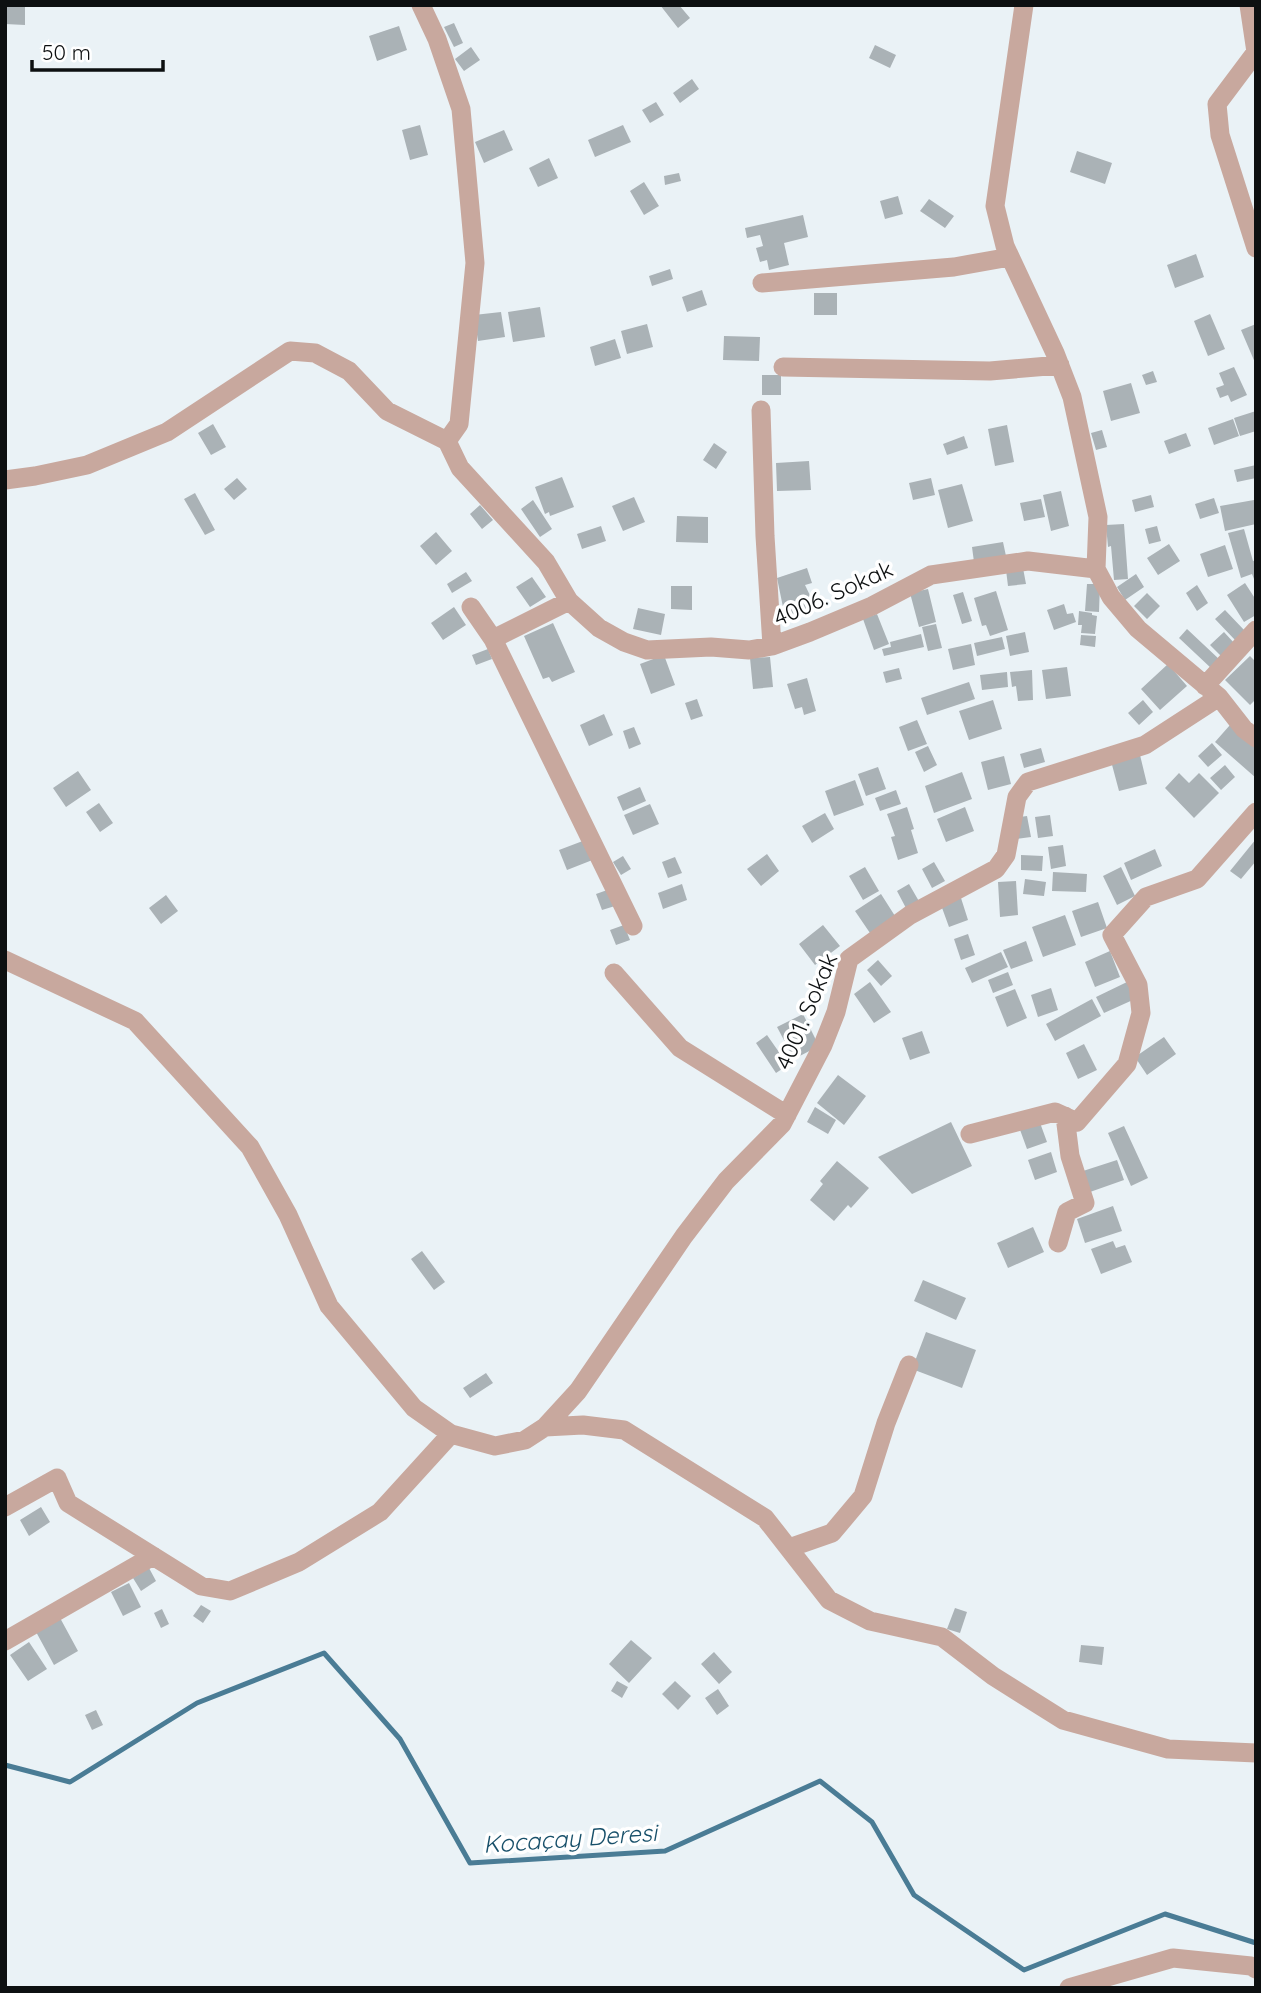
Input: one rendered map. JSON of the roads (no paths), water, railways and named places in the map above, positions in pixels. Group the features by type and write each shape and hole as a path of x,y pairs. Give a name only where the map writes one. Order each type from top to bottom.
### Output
{"street":[{"path":"5,480 87,464 167,432 290,351 315,354 349,371 387,411 447,441 459,424 475,263 461,110 437,38 421,5"},
{"path":"1024,5 995,206 1005,246 1072,397 1098,517 1096,569 1111,597 1138,629 1212,691 1244,729 1256,738"},
{"path":"1249,5 1256,52 1217,104 1220,135 1256,248"},
{"path":"762,283 954,267 1010,257"},
{"path":"783,367 990,371 1060,365"},
{"path":"761,410 772,646"},
{"name":"4006. Sokak","path":"447,441 460,468 545,562 569,601 599,628 624,642 647,650 711,647 749,650 772,646 872,606 931,575 1028,561 1096,569"},
{"path":"493,639 569,601"},
{"path":"471,607 493,639 633,926"},
{"path":"1212,691 1256,629"},
{"name":"4001. Sokak","path":"545,1427 578,1391 684,1236 726,1181 782,1124 823,1045 836,1012 849,959 910,915 996,869 1006,855 1017,797 1028,782 1145,745 1212,691"},
{"path":"970,1134 1055,1112 1077,1122 1126,1064 1141,1013 1138,985 1112,935 1146,897 1196,879 1256,813"},
{"path":"5,960 135,1021 250,1147 288,1215 329,1306 414,1408 451,1434 495,1446 525,1440 545,1427 583,1425 624,1430 765,1518 829,1600 870,1621 942,1637 993,1676 1063,1720 1168,1749 1256,1753"},
{"path":"614,973 680,1048 787,1115"},
{"path":"1058,1243 1067,1212 1085,1203 1070,1156 1065,1116"},
{"path":"789,1548 832,1533 863,1496 886,1423 909,1365"},
{"path":"5,1507 57,1478 68,1503 201,1586 230,1591 299,1562 380,1512 451,1434"},
{"path":"5,1642 153,1556"},
{"path":"1069,1988 1172,1958 1251,1966 1256,1969"}],"waterway":[{"name":"Kocaçay Deresi","path":"5,1765 70,1782 197,1703 324,1653 400,1739 470,1863 665,1851 820,1781 872,1822 914,1895 1024,1970 1165,1914 1256,1943"}]}
